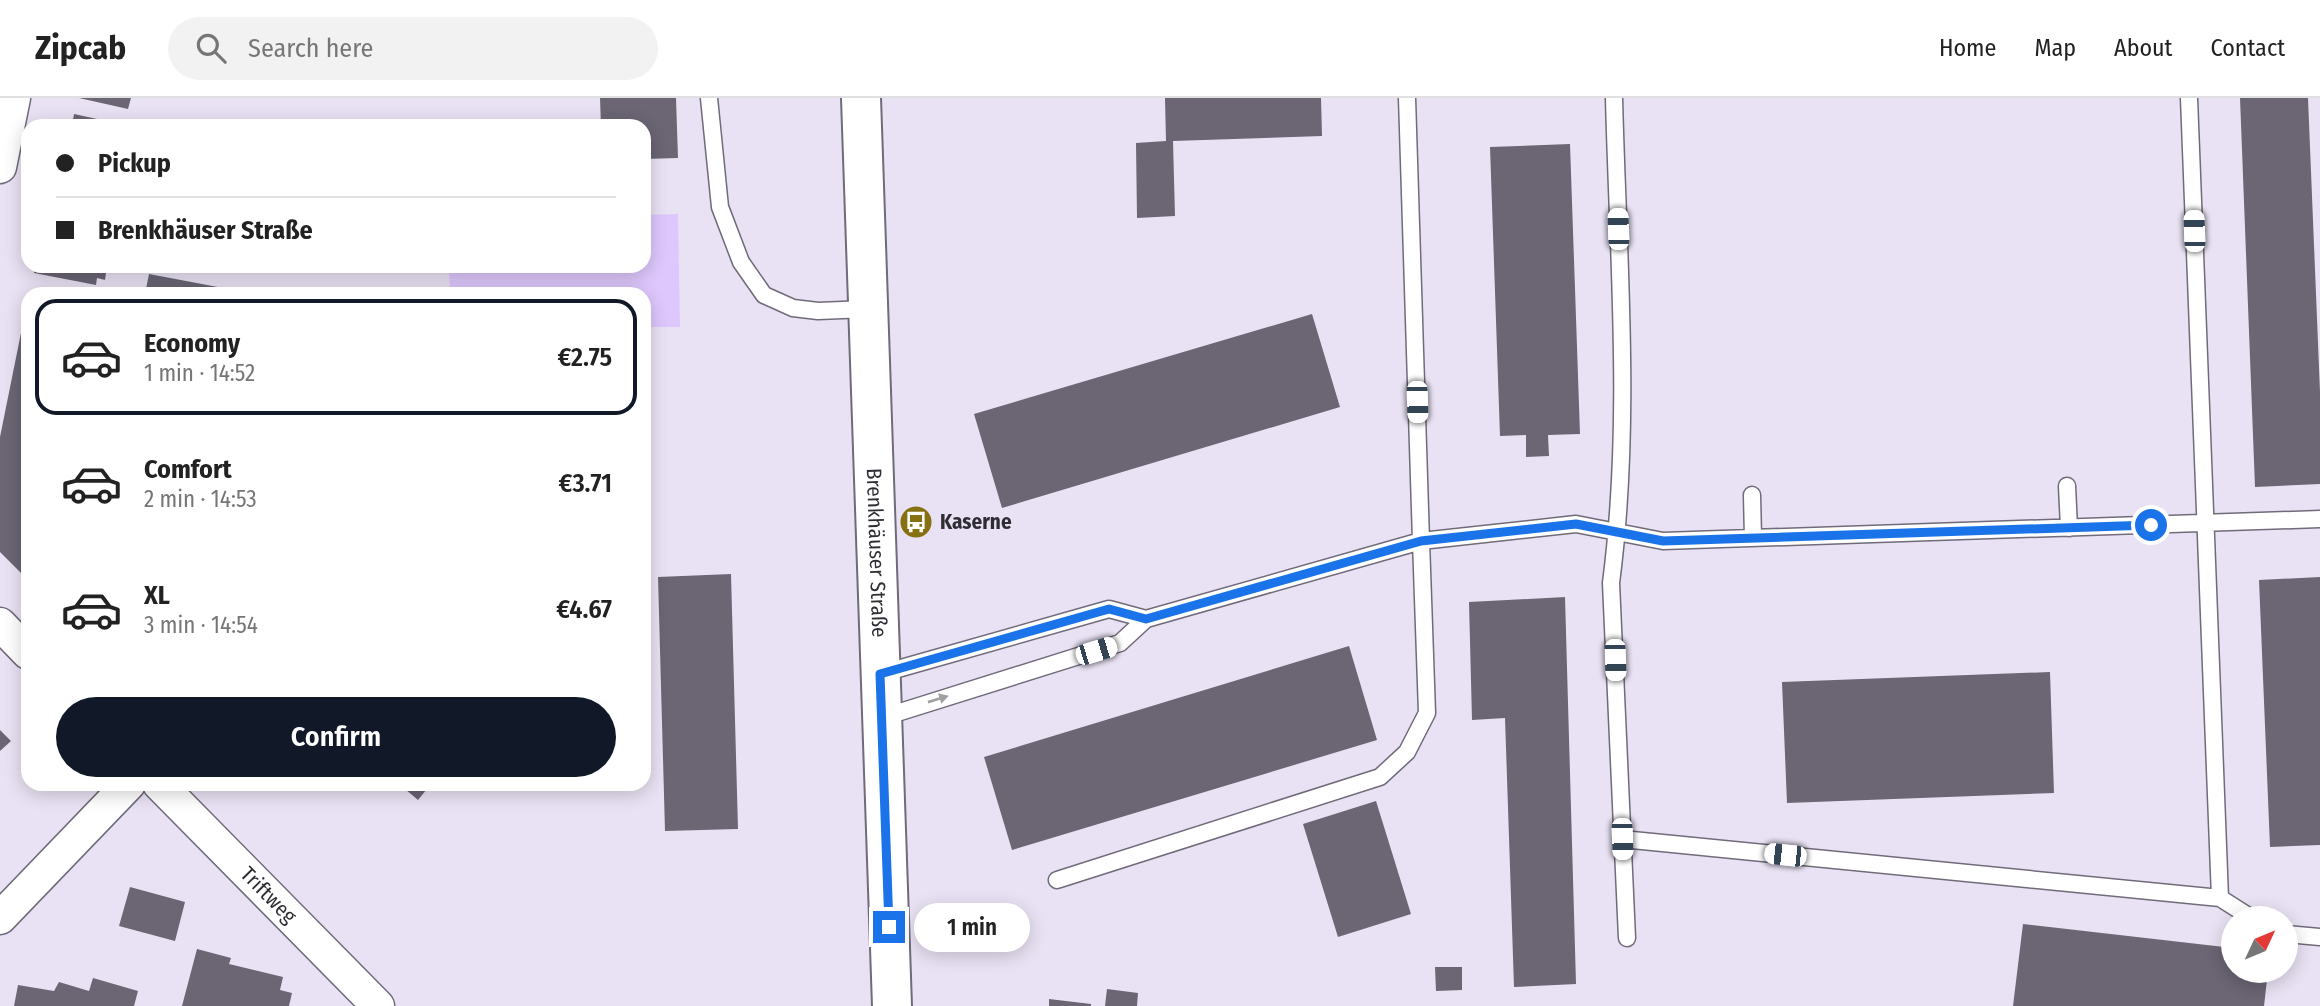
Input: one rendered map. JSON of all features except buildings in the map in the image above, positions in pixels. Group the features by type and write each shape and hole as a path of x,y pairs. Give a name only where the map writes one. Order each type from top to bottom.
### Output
{"main road":[{"name":"Brenkhäuser Straße","path":"861,98 892,1006"}],"street":[{"path":"0,167 13,98"},
{"path":"0,624 21,646"},
{"path":"0,918 122,791"},
{"name":"Triftweg","path":"166,791 379,1006"}],"lane":[{"path":"709,98 720,208 741,262 764,295 793,309 867,309"},
{"path":"1057,880 1380,777 1407,752 1427,713 1407,98"},
{"path":"1614,98 1623,439 1618,532 1611,583 1627,938"},
{"path":"2189,98 2220,898"},
{"path":"2067,486 2069,527"},
{"path":"1752,495 1753,538"},
{"path":"881,718 1120,643 1146,619 1421,541 1576,524 1663,541 2320,519"},
{"path":"880,674 1109,609 1146,619"},
{"path":"1622,839 2220,898 2233,906"},
{"path":"2298,935 2320,937"}],"shaded area":[{"path":"678,214 680,327 651,327 651,287 450,287 449,273 651,273 651,215"}],"place":[{"name":"Kaserne","path":"916,522"}],"route":[{"path":"889,927 880,674 1109,609 1146,619 1421,541 1576,524 1663,541 2151,525"}]}
